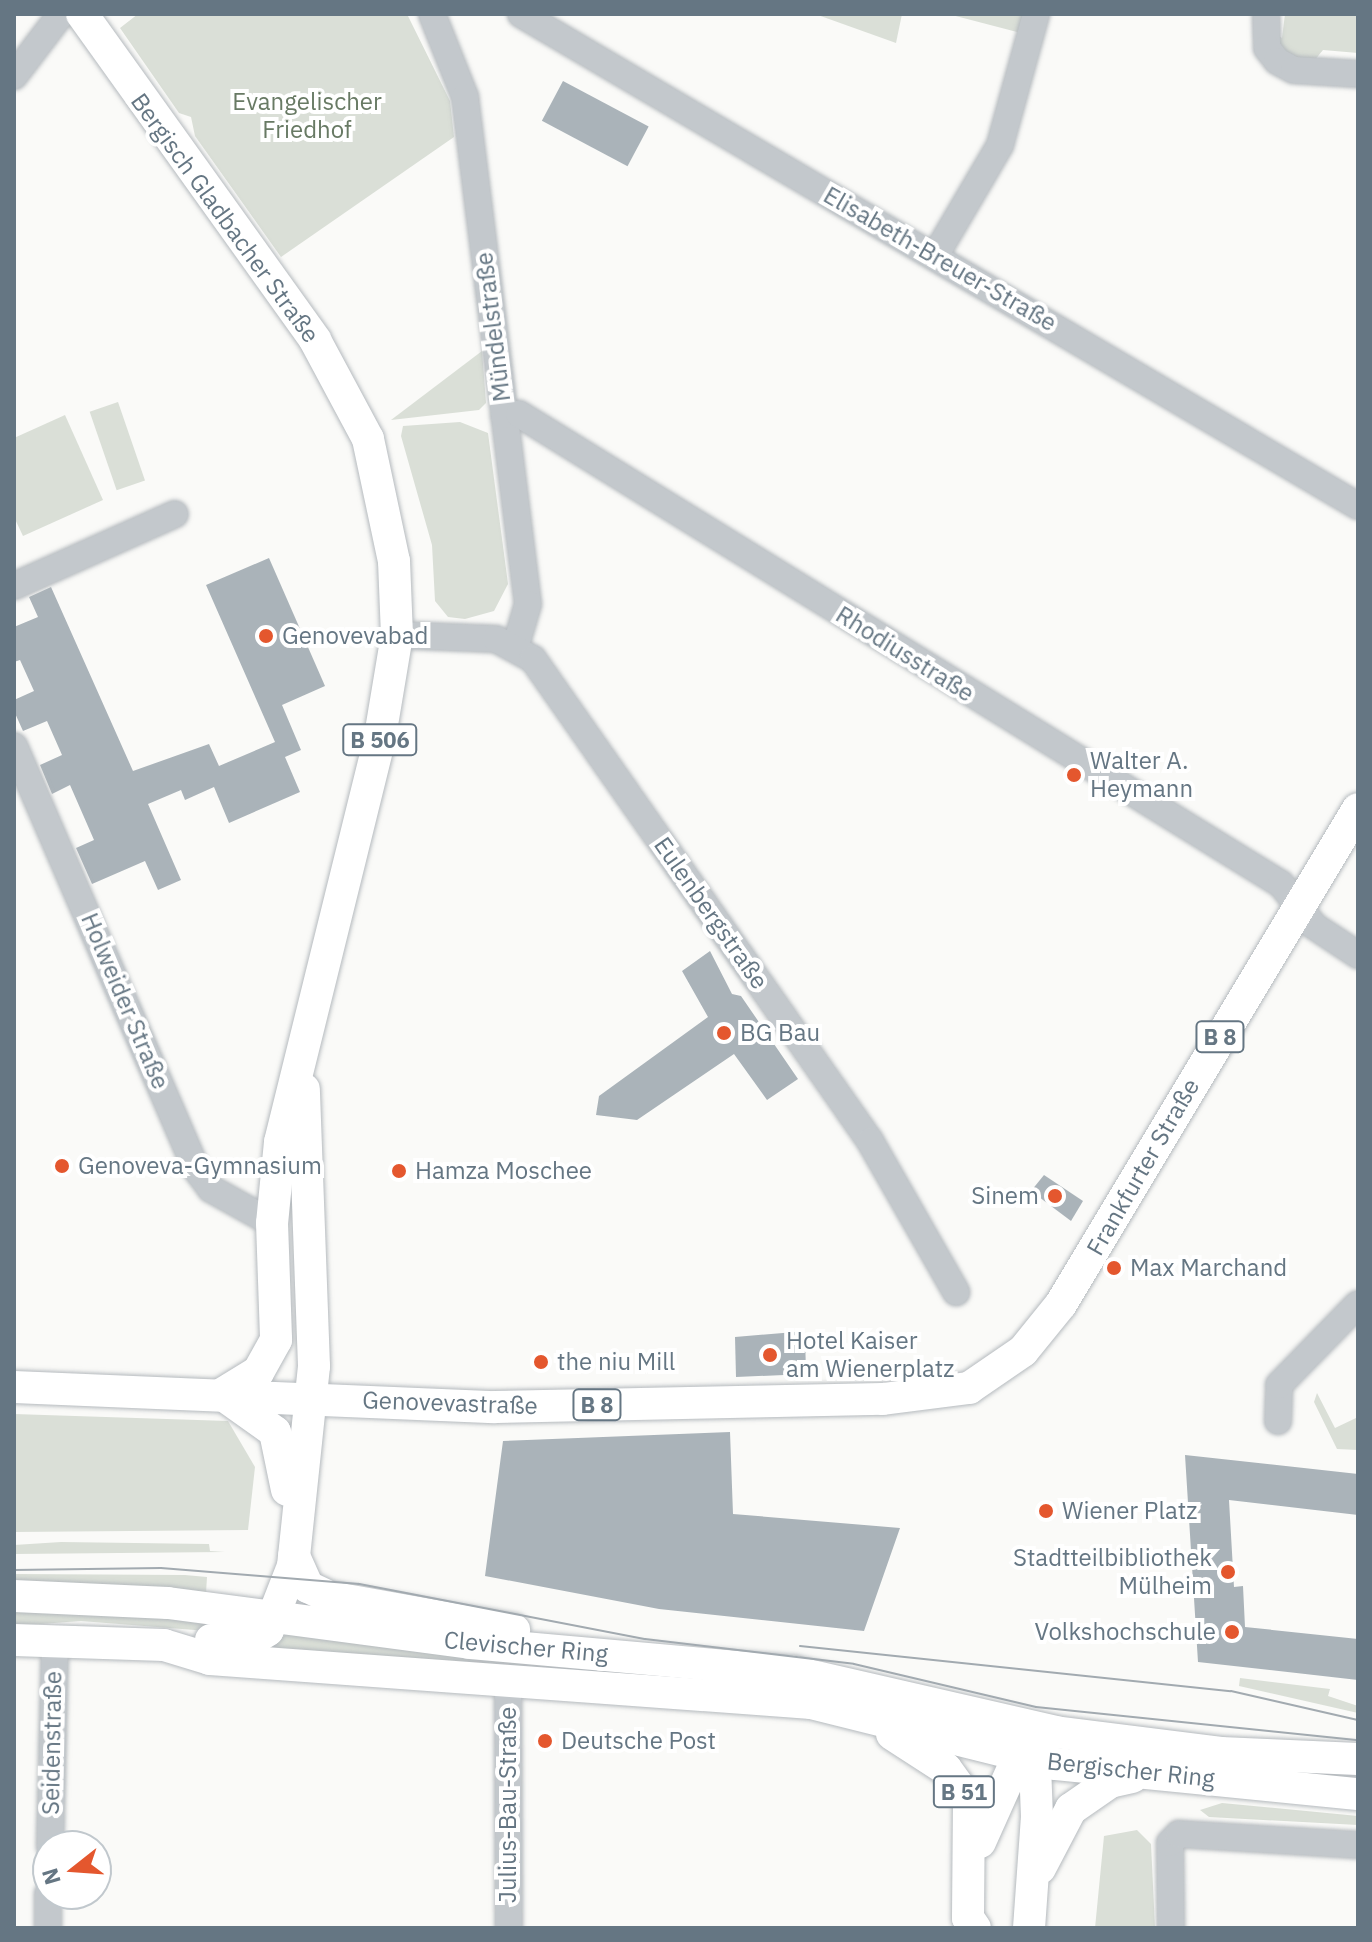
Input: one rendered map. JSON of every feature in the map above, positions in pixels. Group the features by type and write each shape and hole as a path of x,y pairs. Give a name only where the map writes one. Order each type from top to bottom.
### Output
{"main road":[{"name":"Bergisch Gladbacher Straße","path":"82,14 315,340 355,415 388,526 397,635 379,742 304,1035 280,1142 272,1223 280,1294 267,1360 219,1395"},
{"name":"Frankfurter Straße","path":"980,1383 1023,1351 1061,1304 1358,809"},
{"name":"Bergisch Gladbacher Straße","path":"278,1617 294,1556 293,1523 312,1397 304,1035"},
{"path":"280,1294 312,1397"},
{"name":"Genovevastraße","path":"14,1387 312,1397 488,1407 730,1405 920,1397 980,1383"},
{"path":"219,1395 245,1405 275,1432 293,1523"},
{"path":"294,1556 308,1587 329,1597 642,1658"},
{"name":"Clevischer Ring","path":"14,1596 278,1617 805,1674 1028,1748"},
{"path":"164,1645 249,1642 278,1617"},
{"name":"Clevischer Ring","path":"14,1640 164,1645 210,1659 775,1699 861,1717"},
{"name":"Bergischer Ring","path":"861,1717 1028,1748 1144,1775 1358,1794"},
{"name":"B 51","path":"861,1717 946,1769 969,1801 974,1827 970,1925"},
{"path":"1027,1911 1028,1748"},
{"name":"Bergischer Ring","path":"1028,1748 1358,1759"},
{"name":"B 51","path":"970,1925 983,1823 1028,1748"},
{"path":"1027,1911 1071,1809 1110,1782 1144,1775"}],"street":[{"path":"14,76 61,14"},
{"name":"Mündelstraße","path":"432,14 465,97 528,604 516,645"},
{"name":"Elisabeth-Breuer-Straße","path":"521,14 1358,506"},
{"path":"935,256 1000,145 1036,14"},
{"path":"1266,14 1267,48 1277,61 1294,70 1358,74"},
{"name":"Rhodiusstraße","path":"504,415 519,414 1281,884 1299,906 1358,955"},
{"path":"14,586 175,514"},
{"path":"397,635 516,645"},
{"name":"Eulenbergstraße","path":"516,645 533,659 870,1141 956,1292"},
{"name":"Holweider Straße","path":"14,746 196,1169 211,1189 272,1223"},
{"path":"1278,1421 1279,1385 1358,1304"},
{"name":"Seidenstraße","path":"50,1830 55,1639"},
{"name":"Julius-Bau-Straße","path":"508,1682 509,1928"},
{"path":"1171,1928 1170,1843 1200,1832 1358,1845"}],"green space":[{"name":"Evangelischer Friedhof","path":"138,14 407,14 450,101 454,137 281,257 195,136 191,117 179,113 120,28"},
{"path":"815,14 902,14 896,43"},
{"path":"948,14 1026,14 1021,33"},
{"path":"1285,14 1358,14 1358,53 1323,50 1309,67 1288,57 1272,31 1282,38"},
{"path":"482,351 486,403 479,410 391,420"},
{"path":"118,402 145,480 117,490 90,412"},
{"path":"65,415 103,500 23,536 14,517 14,438"},
{"path":"460,422 488,433 508,584 494,611 465,619 448,617 435,601 432,545 401,436 403,426"},
{"path":"1317,1393 1335,1428 1356,1418 1358,1450 1337,1449 1314,1402"},
{"path":"14,1414 228,1421 255,1467 248,1530 14,1532"},
{"path":"61,1542 209,1544 210,1551 225,1552 14,1554 14,1545"},
{"path":"14,1574 207,1577 206,1593 14,1583"},
{"path":"14,1611 82,1612 221,1622 220,1632 81,1621 14,1626"},
{"path":"287,1634 799,1682 749,1688 267,1648"},
{"path":"1240,1678 1330,1689 1328,1696 1358,1706 1358,1713 1239,1686"},
{"path":"1222,1803 1358,1816 1358,1825 1209,1817 1200,1810"},
{"path":"1137,1830 1151,1844 1155,1928 1095,1928 1104,1836"}],"building":[{"path":"563,81 649,127 628,166 542,121"},
{"path":"269,558 325,686 282,705 301,750 285,757 300,792 229,823 214,787 185,800 181,790 148,804 181,880 158,890 145,861 92,884 76,848 94,840 70,785 52,794 40,765 62,755 47,721 23,731 14,711 14,700 34,691 20,660 14,662 14,627 38,617 29,597 51,587 133,771 209,744 219,766 275,742 206,585"},
{"name":"BG Bau","path":"710,951 732,994 741,996 798,1079 767,1100 734,1054 637,1120 596,1115 599,1096 708,1017 682,971"},
{"name":"Sinem","path":"1044,1175 1083,1201 1071,1221 1031,1191"},
{"name":"Hotel Kaiser am Wienerplatz","path":"795,1332 805,1334 806,1374 736,1377 735,1337"},
{"path":"730,1432 733,1514 900,1528 864,1631 659,1609 485,1576 503,1441"},
{"path":"1185,1455 1358,1474 1358,1515 1229,1500 1234,1587 1243,1586 1245,1627 1358,1639 1358,1680 1198,1662"}],"tram line":[{"path":"14,1570 161,1568 359,1584 645,1639 854,1664 1036,1707 1358,1740"},
{"path":"800,1646 1231,1691 1358,1720"}],"place":[{"name":"Genovevabad","path":"266,636"},
{"name":"Walter A. Heymann","path":"1074,775"},
{"name":"BG Bau","path":"724,1033"},
{"name":"Genoveva-Gymnasium","path":"62,1166"},
{"name":"Hamza Moschee","path":"399,1171"},
{"name":"Sinem","path":"1055,1196"},
{"name":"Max Marchand","path":"1114,1268"},
{"name":"Hotel Kaiser am Wienerplatz","path":"770,1355"},
{"name":"the niu Mill","path":"541,1362"},
{"name":"Wiener Platz","path":"1046,1511"},
{"name":"Stadtteilbibliothek Mülheim","path":"1228,1572"},
{"name":"Volkshochschule","path":"1232,1632"},
{"name":"Deutsche Post","path":"545,1741"}]}
